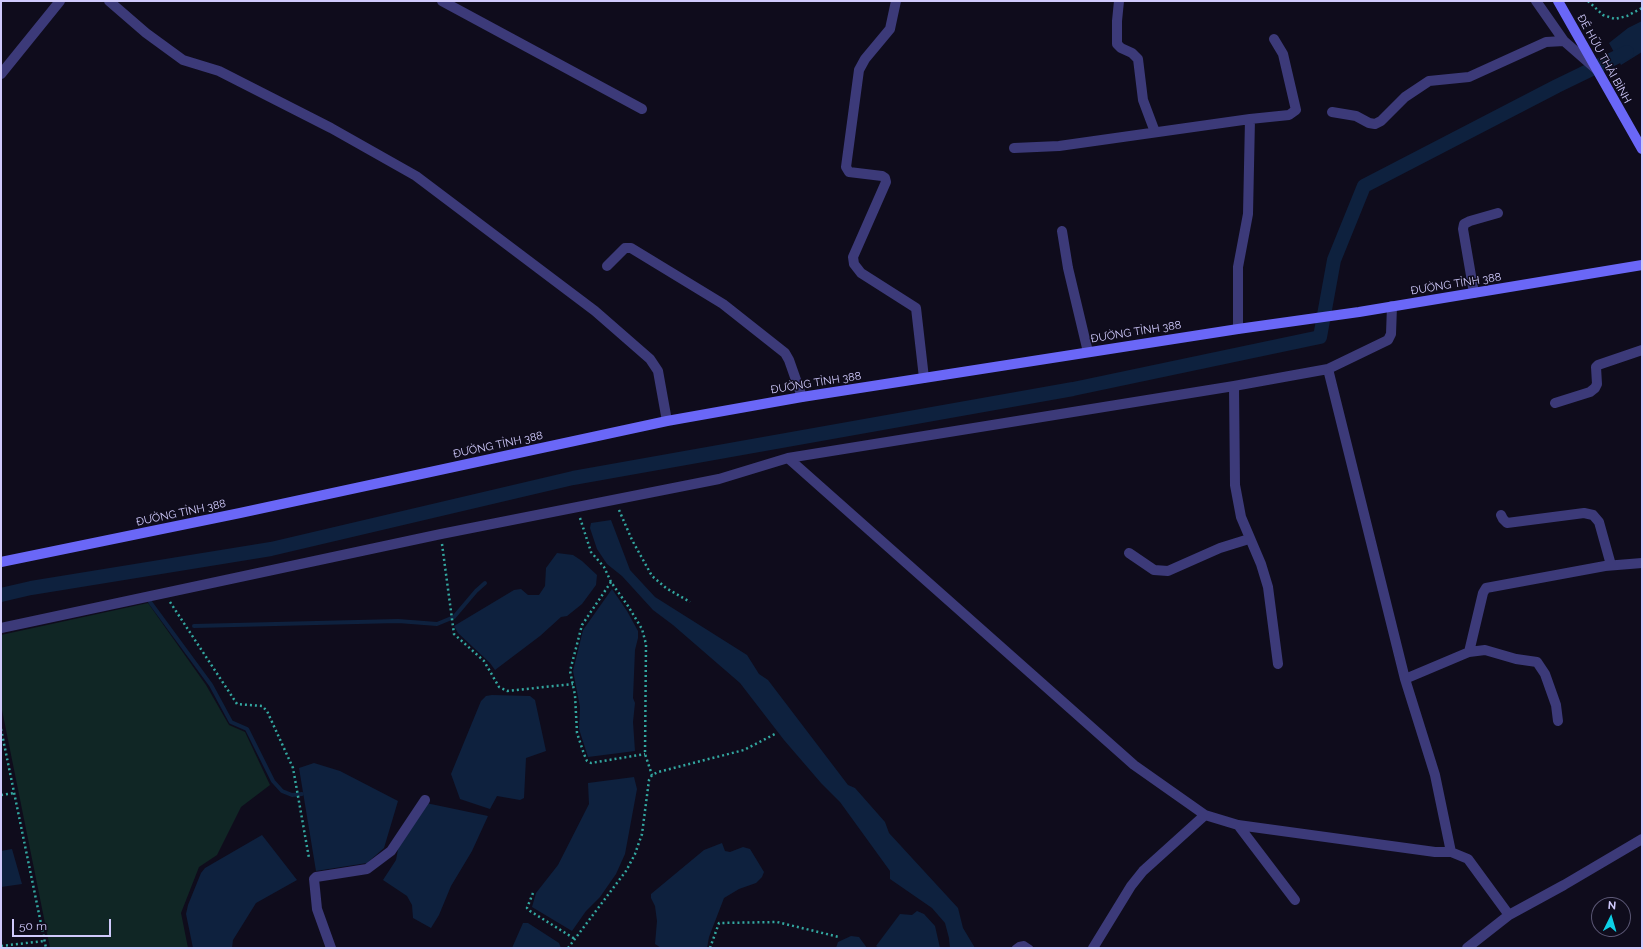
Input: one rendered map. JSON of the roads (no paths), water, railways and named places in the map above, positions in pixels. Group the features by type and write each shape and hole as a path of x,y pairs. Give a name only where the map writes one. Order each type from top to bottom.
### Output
{"main road":[{"name":"ĐÊ HỮU THÁI BÌNH","path":"1558,1 1642,149"},
{"name":"ĐƯỜNG TỈNH 388","path":"1,562 234,514 667,421 802,397 1238,329 1359,312 1642,265"}],"street":[{"path":"1,74 60,1"},
{"path":"109,1 146,33 183,60 219,71 331,128 416,176 564,287 595,311 650,359 658,371 667,421"},
{"path":"442,1 642,109"},
{"path":"896,1 890,29 865,59 859,70 846,167 849,172 882,176 885,178 886,182 854,257 854,264 861,273 916,308 924,378"},
{"path":"1119,1 1117,44 1121,48 1132,53 1138,59 1143,100 1155,132"},
{"path":"1536,1 1564,41 1596,69"},
{"path":"1014,148 1059,146 1250,119 1289,116 1296,110 1282,50 1274,39"},
{"path":"1332,112 1356,116 1369,123 1375,124 1381,121 1417,87 1429,81 1469,77 1546,42 1564,41"},
{"path":"1238,329 1238,267 1248,214 1250,119"},
{"path":"1474,293 1463,229 1464,224 1498,213"},
{"path":"1062,231 1069,274 1088,352"},
{"path":"607,266 625,248 631,248 723,304 785,353 789,360 802,397"},
{"path":"1,628 441,534 576,506 719,479 788,458 1234,386 1328,369 1388,340 1391,334 1392,306"},
{"path":"1555,403 1590,392 1595,388 1597,384 1596,367 1598,365 1642,350"},
{"path":"1328,369 1405,678 1434,775 1451,852"},
{"path":"1234,386 1235,485 1241,517 1249,539 1261,564 1268,587 1278,664"},
{"path":"788,458 1134,765 1205,815 1238,825 1435,852 1451,852 1468,859 1509,915"},
{"path":"1501,515 1502,519 1507,523 1584,513 1593,515 1599,522 1611,565"},
{"path":"1129,553 1154,570 1168,571 1220,548 1249,539"},
{"path":"1469,652 1483,593 1486,588 1611,565 1642,563"},
{"path":"1405,678 1469,652 1485,650 1516,660 1537,662 1545,674 1556,705 1558,721"},
{"path":"331,948 317,909 314,879 316,877 367,868 391,851 424,800"},
{"path":"1093,948 1131,886 1143,871 1205,815"},
{"path":"1238,825 1295,900"},
{"path":"1467,948 1509,915 1564,885 1642,839"}],"lane":[{"path":"1015,948 1024,944 1030,948"}],"water":[{"path":"1642,21 1642,52 1621,65 1609,43 1628,28"},
{"path":"611,520 630,570 655,597 747,655 759,674 768,680 848,785 855,788 885,822 889,833 958,908 963,928 975,948 950,948 945,923 932,908 890,879 890,871 840,802 821,783 784,740 740,683 673,625 653,610 622,576 607,564 597,549 590,528 591,523"},
{"path":"557,553 573,555 582,561 597,575 596,585 582,604 567,616 561,617 540,636 495,670 490,663 458,633 454,626 514,590 521,589 528,595 539,595 545,586 546,568"},
{"path":"612,589 638,631 635,650 633,698 635,703 633,722 635,751 588,757 579,729 580,707 573,671 583,630"},
{"path":"486,696 530,696 535,700 546,751 526,758 524,798 520,800 497,796 490,809 460,799 451,774 481,701"},
{"path":"314,763 340,771 398,801 384,848 367,863 316,871 299,768"},
{"path":"634,777 637,789 625,854 616,874 600,897 586,911 572,931 532,907 536,893 558,865 589,804 588,783"},
{"path":"426,803 488,816 472,851 451,886 439,915 431,928 413,918 412,905 407,896 383,880 396,860 399,844"},
{"path":"262,835 297,880 256,903 233,940 232,948 193,948 186,914 188,905 201,873 205,868"},
{"path":"722,843 725,851 730,852 743,847 750,849 764,872 762,877 756,883 739,889 724,898 709,937 707,948 661,948 655,944 657,921 655,906 651,898 651,894 704,850"},
{"path":"12,849 22,884 1,887 1,851"},
{"path":"917,911 924,914 935,926 940,948 879,948 876,946 900,914 912,915"},
{"path":"523,923 528,923 559,943 561,948 512,948"},
{"path":"851,936 859,937 867,948 836,948 838,942"}],"waterway":[{"path":"1,595 31,588 271,549 573,478 1073,389 1320,337 1334,260 1364,186 1557,86 1627,52"},
{"path":"194,626 398,621 437,624 454,617 476,591 485,583"},
{"path":"150,602 211,685 231,722 247,729 273,781 282,791 292,795 302,794"}]}
